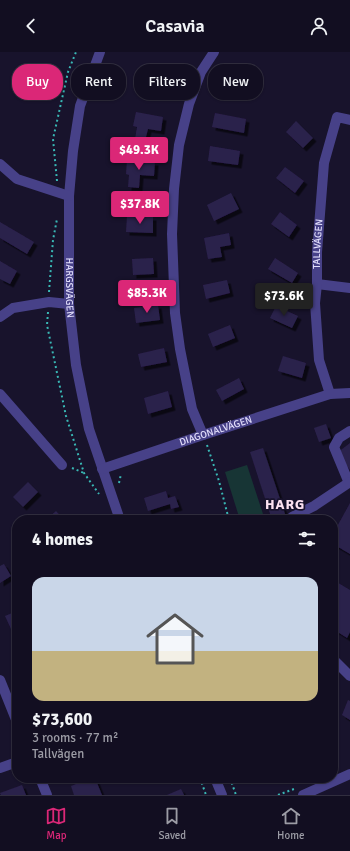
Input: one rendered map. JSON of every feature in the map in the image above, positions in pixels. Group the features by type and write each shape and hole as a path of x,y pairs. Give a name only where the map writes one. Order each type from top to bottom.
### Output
{"street":[{"name":"HARGSVÄGEN","path":"100,52 80,106 73,151 69,196 69,304 79,379 89,429 118,515"},
{"path":"203,435 192,409 175,313 172,226 179,145 189,104 201,72 214,52"},
{"name":"TALLVÄGEN","path":"330,394 319,360 314,303 317,284 324,163 337,117 350,120"},
{"path":"0,164 17,179 69,196"},
{"path":"317,284 350,288"},
{"path":"0,317 13,308 49,302 69,304"},
{"name":"DIAGONALVÄGEN","path":"102,469 330,394 350,393"},
{"path":"0,394 62,464"},
{"path":"296,515 314,506 349,483 334,447 339,438 350,431"},
{"path":"338,664 350,676"},
{"path":"0,680 12,710"},
{"path":"0,768 12,764"},
{"path":"338,782 350,774"},
{"path":"42,783 46,795"},
{"path":"218,783 222,795"},
{"path":"303,795 326,790 336,783"}],"path":[{"path":"203,435 219,481 229,515"},
{"path":"118,487 121,474"},
{"path":"202,783 206,795"},
{"path":"232,783 236,795"}],"green space":[{"path":"247,465 263,515 238,515 225,472"}],"building":[{"path":"136,112 163,117 161,131 148,129 145,141 135,139 137,127 133,126"},
{"path":"215,113 246,119 244,133 212,127"},
{"path":"296,121 313,138 303,148 286,132"},
{"path":"210,146 240,151 238,165 208,161"},
{"path":"127,160 155,162 154,176 140,175 139,188 128,187 129,175 126,174"},
{"path":"285,167 304,181 295,193 276,178"},
{"path":"231,193 239,209 214,221 207,205"},
{"path":"280,212 297,225 289,237 271,224"},
{"path":"127,216 153,217 153,233 126,232"},
{"path":"0,222 34,242 27,254 0,238"},
{"path":"229,233 231,245 220,247 222,257 208,259 204,238"},
{"path":"153,258 154,274 133,275 132,259"},
{"path":"275,258 298,273 292,283 268,269"},
{"path":"0,261 17,271 10,284 0,279"},
{"path":"227,280 230,293 206,299 203,285"},
{"path":"158,305 160,320 136,323 134,308"},
{"path":"276,306 298,316 292,328 270,318"},
{"path":"230,325 235,338 213,347 208,334"},
{"path":"164,348 167,362 141,367 138,354"},
{"path":"283,356 306,363 302,378 278,371"},
{"path":"239,378 244,389 222,401 216,390"},
{"path":"168,391 172,407 148,414 144,398"},
{"path":"326,424 331,438 319,442 314,428"},
{"path":"350,443 350,470 337,453"},
{"path":"263,448 285,515 270,515 250,452"},
{"path":"28,482 38,492 23,507 13,497"},
{"path":"166,491 168,498 175,496 179,507 171,509 170,504 148,511 144,498"},
{"path":"350,503 350,554 338,547 338,525"},
{"path":"56,511 60,515 52,515"},
{"path":"4,564 11,576 0,583 0,566"},
{"path":"338,583 350,590 350,632 347,638 338,632"},
{"path":"12,613 12,628 11,629 5,616"},
{"path":"348,700 350,701 350,720 342,715"},
{"path":"78,783 97,783 102,795 74,795 71,786"},
{"path":"22,785 26,795 1,795 0,793"},
{"path":"181,789 184,795 167,795"}],"district":[{"name":"HARG","path":"285,504"}]}
